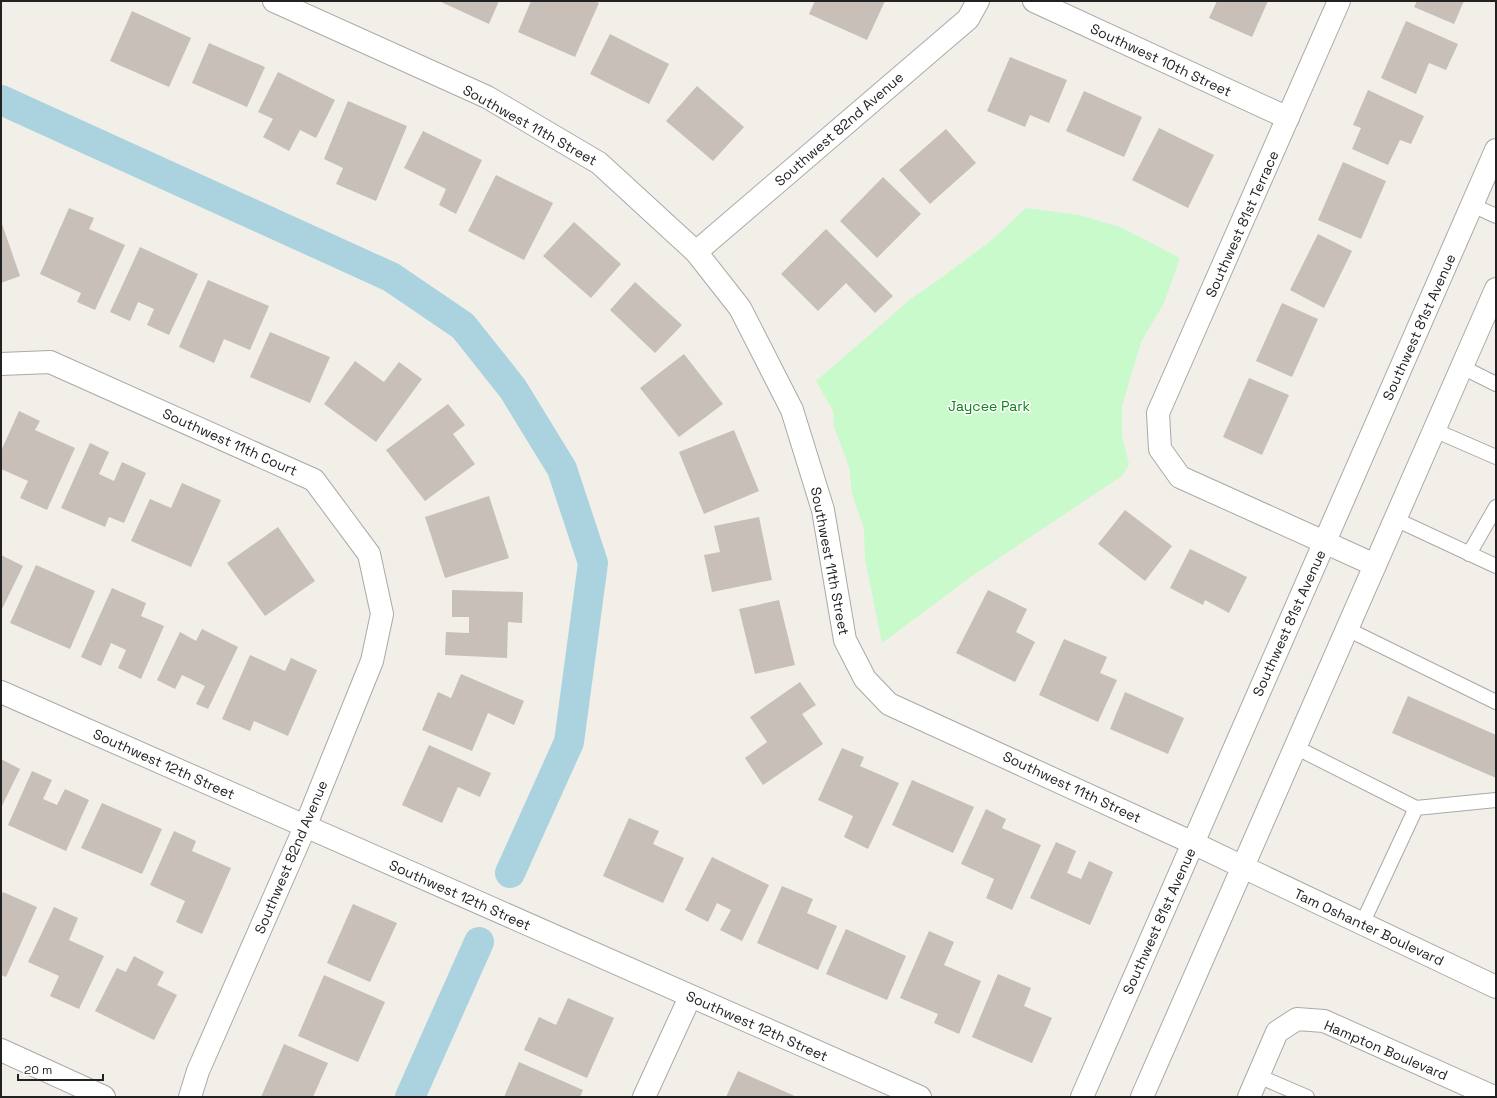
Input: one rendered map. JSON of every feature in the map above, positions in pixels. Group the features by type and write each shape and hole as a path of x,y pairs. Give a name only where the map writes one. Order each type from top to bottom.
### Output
{"street":[{"name":"Southwest 11th Street","path":"274,1 487,97 599,163 696,252 740,308 792,410 823,510 845,640 864,679 890,704 1243,867"},
{"name":"Southwest 82nd Avenue","path":"696,252 968,19 978,1"},
{"name":"Southwest 10th Street","path":"1034,1 1288,118"},
{"name":"Southwest 81st Terrace","path":"1324,542 1180,477 1160,449 1158,413 1339,1"},
{"name":"Southwest 81st Avenue","path":"1082,1097 1496,150"},
{"path":"1142,1097 1496,289"},
{"name":"Southwest 11th Court","path":"1,364 50,362 314,480 369,554 382,614"},
{"path":"1324,542 1375,565"},
{"name":"Southwest 82nd Avenue","path":"190,1097 198,1071 305,827 372,661 382,614"},
{"name":"Southwest 12th Street","path":"1,692 690,997 920,1097"},
{"name":"Tam Oshanter Boulevard","path":"1243,867 1496,987"},
{"path":"644,1097 690,997"},
{"name":"Hampton Boulevard","path":"1249,1097 1277,1032 1297,1019 1324,1021 1494,1097"},
{"path":"1,1050 104,1097"}],"lane":[{"path":"1472,205 1496,216"},
{"path":"1462,368 1496,384"},
{"path":"1434,430 1496,457"},
{"path":"1469,554 1496,507"},
{"path":"1395,519 1496,566"},
{"path":"1347,629 1496,702"},
{"path":"1295,747 1416,808 1496,800"},
{"path":"1362,924 1416,808"},
{"path":"1258,1076 1307,1097"}],"green space":[{"name":"Jaycee Park","path":"1026,208 1079,215 1120,227 1180,258 1164,303 1141,342 1122,406 1122,436 1129,464 1123,475 972,576 882,643 865,559 864,529 852,494 849,467 834,427 833,411 816,381 912,298 992,240"}],"building":[{"path":"439,1 499,1 489,24"},
{"path":"531,1 594,1 599,3 575,57 518,32"},
{"path":"815,1 885,1 867,40 809,14"},
{"path":"1217,1 1268,1 1252,37 1209,18"},
{"path":"1417,1 1464,1 1454,24 1414,7"},
{"path":"132,11 191,38 169,87 110,61"},
{"path":"1406,21 1458,44 1446,70 1429,63 1416,94 1381,78"},
{"path":"610,34 669,64 649,104 590,74"},
{"path":"209,43 265,67 247,107 192,83"},
{"path":"1010,57 1067,80 1049,123 1030,115 1025,127 987,111"},
{"path":"278,72 335,100 316,138 300,130 289,151 263,137 273,119 258,112"},
{"path":"697,86 744,127 713,161 666,121"},
{"path":"1368,90 1424,116 1411,144 1400,140 1388,165 1352,149 1361,128 1353,125"},
{"path":"1084,91 1142,117 1124,157 1066,131"},
{"path":"348,101 407,126 376,201 336,184 343,168 324,159"},
{"path":"1159,128 1214,155 1188,208 1132,180"},
{"path":"946,129 976,163 930,204 899,170"},
{"path":"423,131 482,160 456,214 439,205 446,189 404,168"},
{"path":"1343,162 1386,181 1361,239 1318,220"},
{"path":"496,175 553,203 524,260 468,231"},
{"path":"883,177 921,214 877,258 840,221"},
{"path":"69,208 94,218 89,229 125,245 95,310 77,302 81,293 40,274"},
{"path":"1,221 20,276 1,283"},
{"path":"574,222 621,264 591,298 543,256"},
{"path":"826,229 893,296 875,313 846,283 818,311 781,274"},
{"path":"1318,234 1352,251 1324,308 1290,290"},
{"path":"140,247 198,274 169,335 147,325 154,309 138,302 130,321 110,312"},
{"path":"208,280 269,306 250,350 224,339 214,363 179,347"},
{"path":"635,282 682,325 655,353 610,310"},
{"path":"1282,303 1318,319 1292,377 1256,361"},
{"path":"270,332 330,357 310,403 250,377"},
{"path":"684,354 723,404 679,437 640,388"},
{"path":"355,361 384,382 399,362 422,379 376,442 324,404"},
{"path":"1249,378 1289,395 1262,455 1223,437"},
{"path":"448,404 465,425 453,434 475,464 425,501 386,450"},
{"path":"19,411 40,421 35,430 75,448 47,510 20,498 28,481 1,469 1,451"},
{"path":"734,430 759,491 704,514 679,452"},
{"path":"90,443 109,452 99,474 114,481 122,462 146,473 124,523 109,517 105,527 61,508"},
{"path":"182,483 221,500 191,567 131,541 150,499 171,508"},
{"path":"489,496 509,558 445,578 425,517"},
{"path":"1125,510 1172,546 1145,581 1098,544"},
{"path":"759,517 772,580 712,592 704,555 720,552 714,526"},
{"path":"278,527 315,581 265,616 227,563"},
{"path":"1190,549 1247,577 1229,613 1205,600 1203,605 1170,588"},
{"path":"1,555 23,566 1,611"},
{"path":"36,565 95,591 70,649 10,623"},
{"path":"112,588 146,603 141,616 164,626 141,679 118,668 126,650 111,643 101,666 81,657"},
{"path":"452,590 523,592 522,623 508,622 507,658 445,655 446,632 469,633 469,617 452,617"},
{"path":"988,590 1027,609 1016,632 1035,642 1015,682 956,653"},
{"path":"779,600 795,665 755,674 739,609"},
{"path":"202,629 238,647 208,709 196,704 205,686 182,675 175,689 157,680 180,632 196,641"},
{"path":"1064,639 1107,657 1100,673 1117,680 1098,722 1039,695"},
{"path":"250,655 285,671 291,658 317,670 288,736 254,721 250,731 222,719"},
{"path":"461,674 524,701 514,725 488,713 472,751 422,730 438,692 451,698"},
{"path":"800,682 816,705 802,714 823,744 763,785 745,758 767,742 750,717"},
{"path":"1125,692 1184,718 1168,754 1110,729"},
{"path":"1408,696 1496,735 1496,778 1392,733"},
{"path":"429,745 491,773 480,797 458,787 442,823 402,805"},
{"path":"842,748 864,757 860,766 899,783 868,849 844,837 853,816 818,800"},
{"path":"1,759 20,769 1,808"},
{"path":"32,771 52,780 43,799 57,805 65,789 89,800 66,851 8,825"},
{"path":"912,780 974,807 953,853 892,825"},
{"path":"102,803 162,829 142,874 81,848"},
{"path":"986,809 1006,819 1002,828 1041,845 1012,910 986,898 994,879 961,864"},
{"path":"629,818 659,831 653,844 684,858 663,903 603,876"},
{"path":"174,831 196,841 192,851 231,868 202,934 176,922 185,901 150,885"},
{"path":"1056,842 1076,851 1067,873 1081,879 1089,861 1113,872 1090,925 1030,898"},
{"path":"712,857 769,885 742,941 720,930 731,910 717,903 708,922 685,910"},
{"path":"782,886 813,899 807,913 837,926 818,970 757,943"},
{"path":"3,892 37,907 6,977 1,975 1,897"},
{"path":"353,904 397,923 370,982 327,963"},
{"path":"54,907 78,918 69,940 104,956 79,1009 50,996 59,976 28,962"},
{"path":"846,929 906,956 887,1000 826,974"},
{"path":"929,931 954,942 944,965 981,981 959,1034 934,1023 938,1014 900,998"},
{"path":"134,956 164,972 157,985 177,995 154,1040 95,1011 117,968 126,972"},
{"path":"998,974 1031,988 1024,1006 1052,1018 1032,1063 972,1037"},
{"path":"324,975 385,1002 358,1062 298,1036"},
{"path":"568,998 614,1018 587,1078 524,1050 539,1017 556,1025"},
{"path":"284,1044 328,1063 313,1097 261,1097"},
{"path":"519,1062 583,1090 580,1097 504,1097"},
{"path":"738,1071 797,1097 726,1097"}],"waterway":[{"path":"1,100 391,277 463,326 513,389 562,469 593,563 569,742 510,873"},
{"path":"410,1097 479,942"}]}
